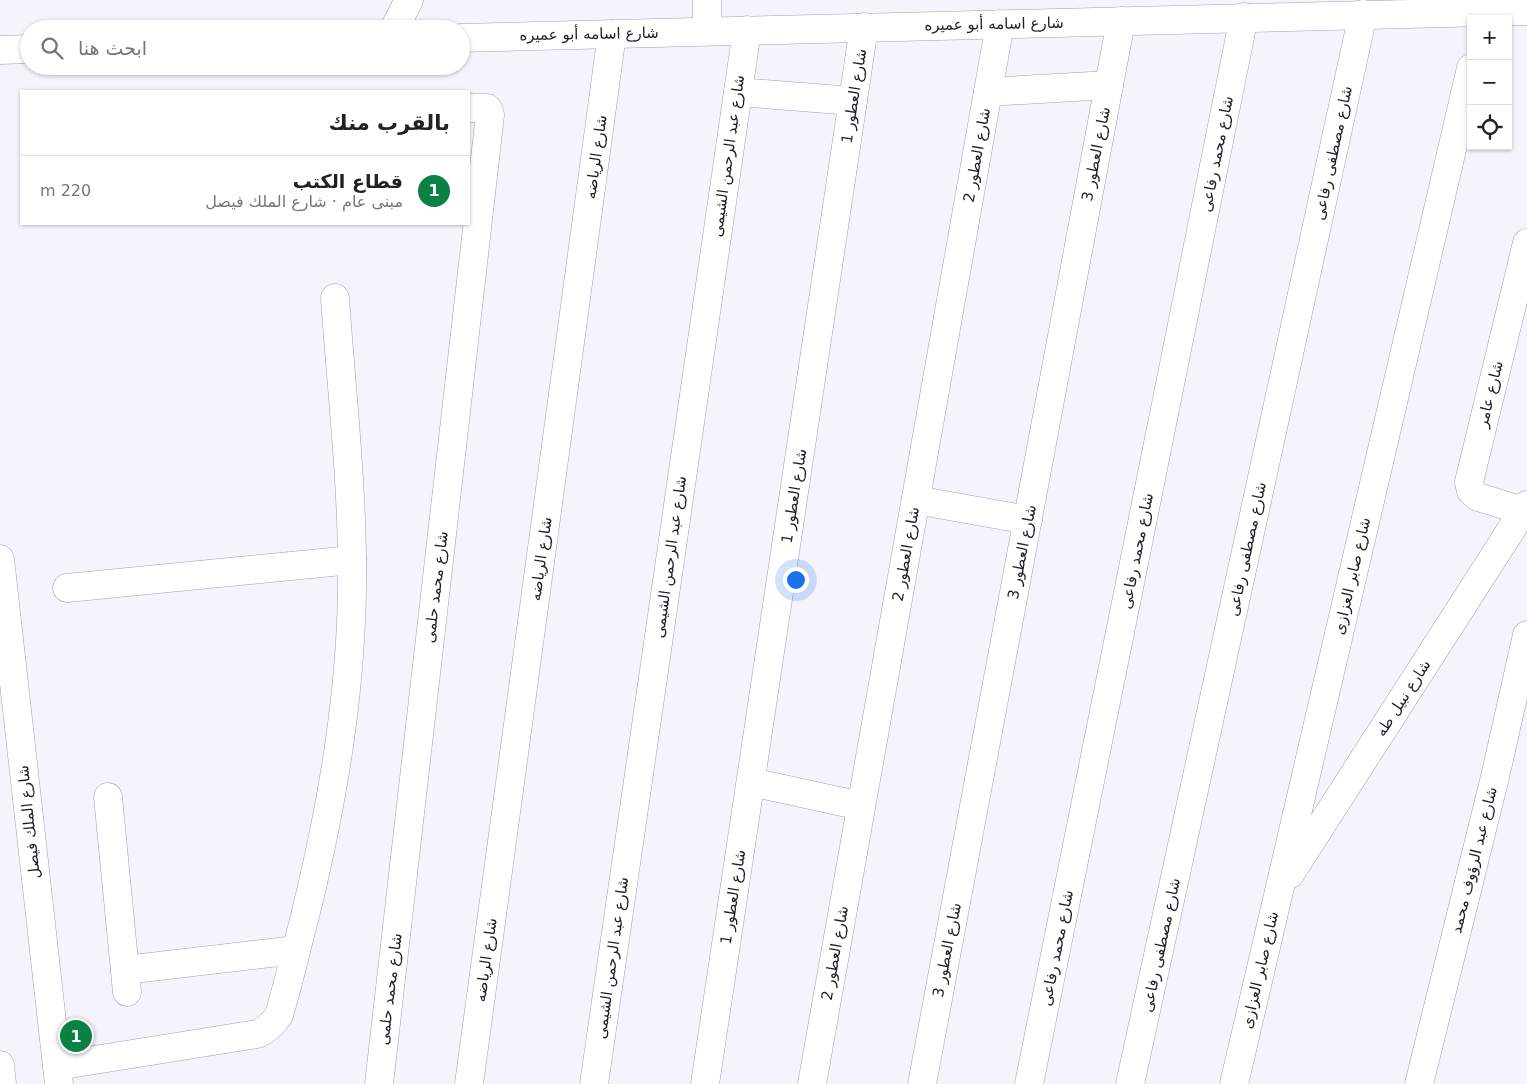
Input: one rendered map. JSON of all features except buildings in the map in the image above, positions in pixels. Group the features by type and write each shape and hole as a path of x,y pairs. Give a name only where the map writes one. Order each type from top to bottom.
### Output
{"street":[{"path":"399,20 409,0"},
{"path":"707,0 707,31"},
{"name":"شارع اسامه أبو عميره","path":"470,38 1364,14 1483,15 1527,11"},
{"name":"شارع مصطفى رفاعى","path":"1130,1084 1364,14"},
{"name":"شارع محمد رفاعى","path":"1029,1084 1244,17"},
{"name":"شارع العطور 3","path":"922,1084 1121,21"},
{"name":"شارع العطور 2","path":"812,1084 1000,24"},
{"name":"شارع العطور 1","path":"705,1084 864,27"},
{"name":"شارع عبد الرحمن الشيمى","path":"594,1084 747,30"},
{"name":"شارع الرياضه","path":"469,1084 612,34"},
{"path":"0,50 20,49"},
{"path":"988,92 1109,85"},
{"name":"شارع صابر العزازى","path":"1234,1084 1467,85"},
{"path":"738,92 854,101"},
{"name":"شارع محمد حلمى","path":"379,1084 490,115 487,108 470,108"},
{"name":"شارع عامر","path":"1525,508 1478,497 1471,491 1469,482 1527,243"},
{"path":"58,1075 257,1034 273,1024 279,1015 327,822 346,691 352,560 351,500 334,298"},
{"path":"916,500 1028,520"},
{"name":"شارع نبيل طه","path":"1279,892 1525,508"},
{"name":"شارع الملك فيصل","path":"0,559 58,1075"},
{"path":"66,588 352,560"},
{"name":"شارع عبد الرؤوف محمد","path":"1419,1084 1495,776 1527,636"},
{"path":"750,782 861,806"},
{"path":"108,797 126,981 296,950"},
{"path":"0,1065 2,1084"}],"place":[{"name":"قطاع الكتب","path":"76,1036"}]}
